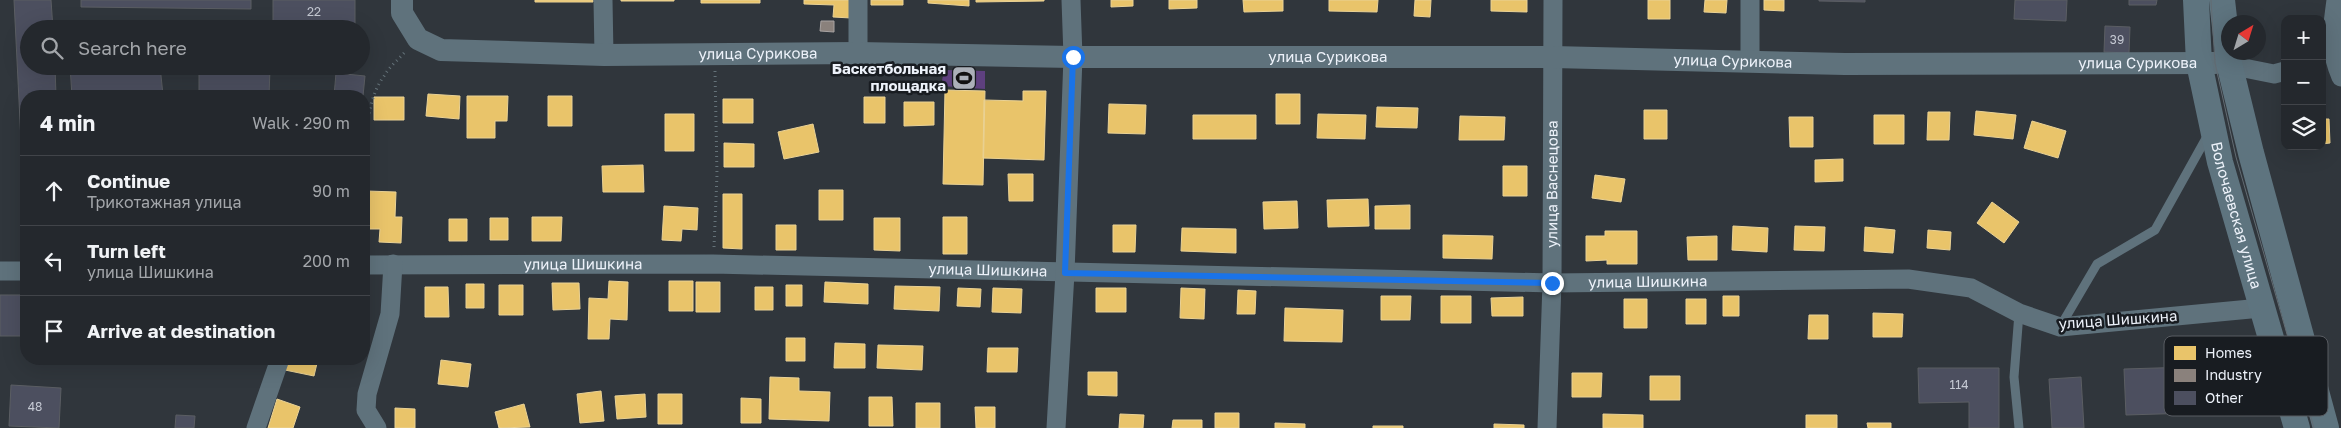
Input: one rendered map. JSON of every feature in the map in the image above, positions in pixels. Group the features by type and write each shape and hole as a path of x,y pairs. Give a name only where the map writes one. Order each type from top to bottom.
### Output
{"main road":[{"name":"Волочаевская улица","path":"2196,0 2214,63 2251,153 2301,336"},
{"name":"Волочаевская улица","path":"2222,0 2214,63 2212,126 2220,162 2269,336"},
{"name":"Волочаевская улица","path":"2293,416 2297,428"}],"street":[{"path":"402,0 402,13 418,39"},
{"path":"603,0 604,55"},
{"path":"858,0 858,52"},
{"path":"1056,428 1065,273 1073,57 1070,0"},
{"name":"улица Васнецова","path":"1547,428 1552,283 1553,0"},
{"path":"1750,0 1750,60"},
{"path":"2336,0 2332,35 2332,59 2341,77"},
{"name":"улица Сурикова","path":"418,39 441,50 604,55 858,52 1073,57 1553,57 1932,64 2214,63"},
{"path":"2214,63 2274,74 2281,72"},
{"path":"377,428 366,410 367,394 390,314 393,264"},
{"name":"улица Шишкина","path":"370,265 713,264 1552,283 1908,279 1971,288 2019,313 2060,327 2261,308"},
{"path":"0,271 20,270"},
{"path":"256,428 278,365"}],"lane":[{"path":"2060,327 2096,264 2155,230 2212,126"},
{"path":"2019,313 2014,377 2019,428"}],"path":[{"path":"370,107 376,88 384,74 418,39"},
{"path":"713,264 717,175 714,53"}],"shaded area":[{"name":"Баскетбольная площадка","path":"944,70 985,71 985,89 941,86"}],"building: Homes":[{"path":"535,0 593,0 593,2 535,2"},
{"path":"674,0 674,1 621,1"},
{"path":"701,0 760,0 760,3 701,3"},
{"path":"804,0 852,0 851,18 833,17 834,5 804,4"},
{"path":"871,0 903,0 903,5 871,5"},
{"path":"928,0 969,0 969,6 928,3"},
{"path":"976,0 1044,0 1044,1 976,2"},
{"path":"1111,0 1133,0 1133,6 1111,7"},
{"path":"1169,0 1197,0 1197,8 1169,9"},
{"path":"1243,0 1283,0 1283,11 1244,12"},
{"path":"1329,0 1378,0 1377,12 1329,11"},
{"path":"1415,0 1431,0 1430,17 1414,16"},
{"path":"1491,0 1527,0 1527,12 1491,11"},
{"path":"1648,0 1670,0 1670,19 1648,19"},
{"path":"1705,0 1727,0 1726,13 1704,12"},
{"path":"1764,0 1784,0 1784,11 1764,10"},
{"path":"945,90 985,91 983,185 943,184"},
{"path":"1023,91 1046,91 1044,160 983,158 984,100 1023,101"},
{"path":"428,94 460,96 459,119 426,116"},
{"path":"1276,94 1300,94 1300,124 1276,124"},
{"path":"467,96 508,96 507,121 495,121 495,138 467,138"},
{"path":"548,96 572,96 572,126 548,126"},
{"path":"374,97 404,97 404,120 374,120"},
{"path":"864,97 885,97 885,123 864,123"},
{"path":"723,99 753,99 753,123 723,123"},
{"path":"904,102 934,102 934,125 904,126"},
{"path":"1109,104 1146,105 1145,134 1108,133"},
{"path":"1377,107 1418,108 1417,128 1376,127"},
{"path":"1644,110 1667,110 1667,139 1644,139"},
{"path":"1976,111 2016,115 2013,139 1974,135"},
{"path":"1928,112 1950,112 1949,140 1927,140"},
{"path":"665,114 694,114 694,151 665,151"},
{"path":"1318,114 1366,115 1365,139 1317,138"},
{"path":"1193,115 1256,115 1256,139 1193,139"},
{"path":"1874,115 1904,115 1904,144 1874,144"},
{"path":"1460,116 1505,117 1504,140 1459,140"},
{"path":"1789,117 1813,117 1813,147 1790,147"},
{"path":"2326,119 2329,119 2330,143 2326,144"},
{"path":"2032,121 2066,131 2058,158 2024,148"},
{"path":"813,124 819,152 784,159 778,132"},
{"path":"724,143 754,144 754,167 724,167"},
{"path":"1843,159 1843,181 1815,182 1815,160"},
{"path":"643,165 644,192 603,192 602,166"},
{"path":"1503,166 1527,166 1527,196 1503,196"},
{"path":"1008,174 1033,174 1033,201 1009,201"},
{"path":"1595,175 1625,179 1621,202 1592,198"},
{"path":"819,190 843,190 843,220 819,220"},
{"path":"370,191 396,192 395,217 402,217 401,243 379,242 380,229 370,229"},
{"path":"723,194 742,194 742,249 723,248"},
{"path":"1368,199 1369,226 1328,227 1327,200"},
{"path":"1297,201 1298,228 1264,229 1263,202"},
{"path":"1992,202 2019,222 2004,243 1977,223"},
{"path":"1410,205 1410,229 1375,229 1375,206"},
{"path":"664,206 698,208 697,230 682,229 681,241 662,240"},
{"path":"532,217 562,217 561,241 532,241"},
{"path":"943,217 967,217 967,254 943,254"},
{"path":"490,218 508,218 508,240 490,240"},
{"path":"874,218 900,218 900,251 874,250"},
{"path":"449,219 467,219 467,241 449,241"},
{"path":"776,225 796,225 796,250 776,250"},
{"path":"1113,225 1136,225 1135,252 1113,252"},
{"path":"1733,226 1768,228 1767,252 1732,250"},
{"path":"1795,226 1825,227 1824,251 1794,250"},
{"path":"1865,227 1895,230 1893,253 1864,251"},
{"path":"1182,228 1236,229 1236,253 1181,251"},
{"path":"1928,230 1951,232 1950,250 1927,248"},
{"path":"1605,231 1637,231 1637,264 1607,264 1607,260 1586,261 1586,236 1605,236"},
{"path":"1443,235 1493,236 1492,259 1443,258"},
{"path":"1717,236 1717,260 1688,260 1687,237"},
{"path":"609,281 628,282 627,320 610,319 609,339 588,339 589,298 608,299"},
{"path":"669,281 693,281 693,311 669,311"},
{"path":"696,282 720,282 720,312 696,312"},
{"path":"825,282 868,284 868,304 824,302"},
{"path":"552,283 579,283 580,309 553,310"},
{"path":"466,284 484,284 484,308 466,308"},
{"path":"499,285 523,285 523,315 499,315"},
{"path":"786,285 802,285 802,306 786,306"},
{"path":"895,286 940,287 939,311 894,309"},
{"path":"425,287 448,287 449,317 425,317"},
{"path":"755,287 773,287 773,310 755,310"},
{"path":"958,288 981,289 980,307 957,306"},
{"path":"993,288 1022,289 1021,313 992,312"},
{"path":"1096,288 1126,288 1126,312 1096,312"},
{"path":"1181,288 1205,289 1204,319 1180,318"},
{"path":"1238,290 1256,291 1255,314 1237,314"},
{"path":"1381,296 1411,296 1410,320 1381,320"},
{"path":"1441,296 1471,296 1471,323 1441,323"},
{"path":"1723,296 1739,296 1739,316 1723,316"},
{"path":"1523,297 1523,316 1492,316 1491,298"},
{"path":"1624,299 1647,299 1647,328 1624,328"},
{"path":"1686,299 1706,299 1706,324 1686,324"},
{"path":"1285,308 1343,310 1342,342 1284,341"},
{"path":"1873,313 1903,314 1902,337 1873,337"},
{"path":"1809,315 1828,315 1828,339 1808,339"},
{"path":"786,338 805,338 805,361 786,361"},
{"path":"835,343 865,344 865,368 834,368"},
{"path":"878,345 923,346 922,370 877,368"},
{"path":"988,348 1018,348 1017,372 987,372"},
{"path":"441,360 471,364 468,387 438,384"},
{"path":"286,365 317,365 314,376 285,370"},
{"path":"1088,372 1117,372 1117,396 1088,395"},
{"path":"1572,373 1602,373 1601,397 1572,397"},
{"path":"1650,376 1680,376 1680,400 1650,400"},
{"path":"770,377 799,378 799,391 830,392 829,421 769,419"},
{"path":"601,391 604,421 580,423 577,394"},
{"path":"645,394 646,417 617,419 615,396"},
{"path":"658,394 682,394 682,424 658,424"},
{"path":"869,397 892,397 893,426 869,426"},
{"path":"741,398 761,399 761,423 741,423"},
{"path":"277,399 300,407 293,428 268,428"},
{"path":"916,403 940,403 940,428 916,428"},
{"path":"524,404 530,427 499,428 495,412"},
{"path":"975,407 995,407 995,428 976,428"},
{"path":"395,408 415,409 415,428 395,428"},
{"path":"1215,413 1239,413 1239,428 1215,428"},
{"path":"1120,414 1144,415 1143,428 1119,428"},
{"path":"1603,414 1643,415 1643,428 1603,428"},
{"path":"1806,415 1837,415 1837,428 1806,428"},
{"path":"1173,420 1202,420 1202,428 1172,428"},
{"path":"1275,423 1305,424 1305,428 1275,428"},
{"path":"1867,423 1891,423 1891,428 1868,428"},
{"path":"1494,424 1524,425 1524,428 1494,428"},
{"path":"1373,426 1403,426 1403,428 1373,428"}],"building: Industry":[{"path":"821,21 834,21 834,32 820,31"}],"building: Other":[{"path":"14,0 51,0 52,20 20,20 20,75 55,75 56,90 20,90 20,121"},
{"path":"81,0 251,0 251,9 81,7"},
{"path":"273,0 355,0 355,20 273,20"},
{"path":"1865,0 1865,2 1819,1"},
{"path":"2015,0 2067,0 2066,21 2014,19"},
{"path":"2129,0 2157,0 2156,5 2129,5"},
{"path":"2105,26 2130,27 2129,53 2104,52"},
{"path":"71,75 161,75 162,90 72,90"},
{"path":"199,75 270,75 269,90 199,90"},
{"path":"336,75 365,76 364,90 335,90"},
{"path":"0,295 20,295 20,336 0,336"},
{"path":"1918,368 1999,368 1999,428 1969,428 1969,402 1919,403"},
{"path":"2164,368 2164,414 2126,415 2124,369"},
{"path":"2081,377 2084,428 2052,428 2049,379"},
{"path":"11,385 61,388 59,428 9,426"},
{"path":"176,415 195,416 194,428 175,428"}],"tram line":[{"path":"2211,0 2215,63 2236,157 2288,336"},
{"path":"2311,416 2314,428"}],"place":[{"name":"Баскетбольная площадка","path":"964,78"}],"route":[{"path":"1073,57 1065,273 1552,283"}]}
